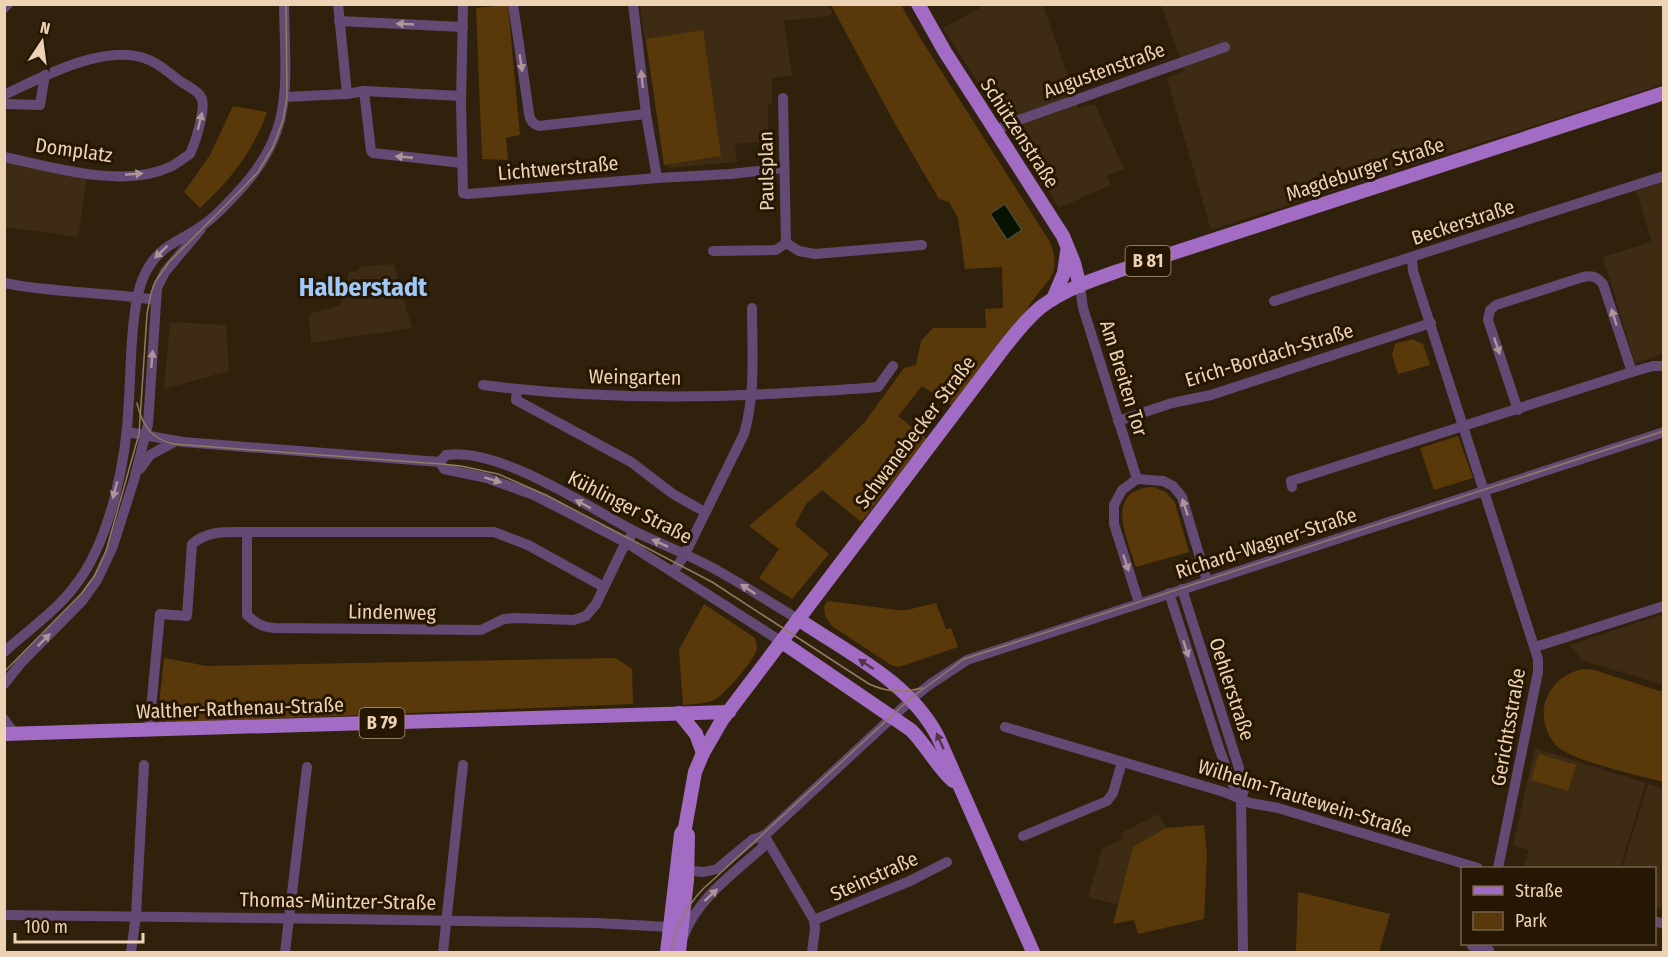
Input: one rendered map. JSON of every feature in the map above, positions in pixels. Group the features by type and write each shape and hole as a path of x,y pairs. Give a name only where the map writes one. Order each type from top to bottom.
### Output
{"main road":[{"name":"Schützenstraße","path":"918,4 945,52 1057,225 1068,247 1080,286"},
{"name":"Magdeburger Straße","path":"1080,286 1151,260 1664,93"},
{"path":"1053,299 1066,265 1068,247"},
{"name":"Schwanebecker Straße","path":"798,619 1003,349 1030,317 1053,299 1080,286"},
{"path":"798,619 891,681 912,699 933,728 1033,952"},
{"name":"B 81","path":"667,952 670,927 689,839 686,828 692,785 703,753 729,711 798,619"},
{"path":"782,642 912,730 946,776 960,788"},
{"name":"Walther-Rathenau-Straße","path":"11,734 729,711"},
{"path":"679,713 696,734 703,753"},
{"name":"B 81","path":"679,948 682,870"}],"street":[{"path":"4,8 8,4"},
{"path":"4,684 73,610 97,580 113,546 146,436 157,288 165,272 204,224 243,186 265,158 280,124 285,97 284,4"},
{"path":"338,4 347,94"},
{"path":"364,91 373,153 462,163 463,4"},
{"path":"513,4 530,120 534,124 539,126 646,114"},
{"path":"633,4 646,114 657,178"},
{"path":"339,21 463,27"},
{"name":"Augustenstraße","path":"996,130 1225,47"},
{"name":"Domplatz","path":"4,95 45,75 88,60 122,54 133,55 159,64 180,82 200,94 204,104 190,154 169,167 137,175 92,175 4,157"},
{"name":"Domplatz","path":"4,104 40,105 45,75"},
{"path":"285,97 364,91 461,96"},
{"name":"Paulsplan","path":"783,98 786,243"},
{"name":"Lichtwerstraße","path":"462,163 463,193 468,194 783,168"},
{"name":"Beckerstraße","path":"1274,301 1664,176"},
{"path":"4,652 62,602 84,575 94,557 113,497 127,432 137,297 147,270 157,255 171,243 204,224"},
{"path":"713,251 776,250 786,243 798,251 815,254 922,245"},
{"name":"Gerichtsstraße","path":"1412,258 1413,271 1535,647 1538,672 1498,867"},
{"path":"1518,410 1488,320 1490,310 1496,305 1583,276 1590,275 1598,278 1603,284 1632,372"},
{"path":"5,284 155,300"},
{"name":"Am Breiten Tor","path":"1080,286 1083,308 1137,479"},
{"path":"674,571 685,554 744,434 750,415 752,308"},
{"name":"Erich-Bordach-Straße","path":"1118,422 1172,404 1211,395 1431,323"},
{"name":"Weingarten","path":"483,385 544,393 608,396 752,395 878,387 893,366"},
{"path":"1292,487 1291,482 1632,372 1653,366 1664,366"},
{"path":"518,389 516,400 630,462 673,494 705,512"},
{"name":"Kühlinger Straße","path":"127,432 175,442 440,462"},
{"name":"Richard-Wagner-Straße","path":"763,834 912,699 934,681 972,658 1664,432"},
{"path":"134,480 150,455 175,442"},
{"name":"Kühlinger Straße","path":"440,462 446,455 463,455 507,465 634,531 719,571 798,619"},
{"name":"Kühlinger Straße","path":"440,462 444,469 487,478 534,495 627,543 782,642"},
{"path":"1139,603 1112,515 1118,496 1128,484 1137,479 1163,481 1173,486 1182,497 1208,581"},
{"name":"Lindenweg","path":"247,532 248,615 255,623 265,627 481,630 504,619 574,620 586,616 596,604 634,531"},
{"path":"149,730 159,614 187,616 192,544 202,536 214,532 494,532 528,545 604,587"},
{"name":"Oehlerstraße","path":"1182,589 1245,787 1241,799 1243,952"},
{"name":"Oehlerstraße","path":"1168,593 1219,748 1232,783 1241,799"},
{"path":"1535,647 1664,606"},
{"path":"4,719 11,729 11,734"},
{"name":"Wilhelm-Trautewein-Straße","path":"1005,727 1475,867"},
{"path":"1023,836 1107,801 1113,793 1122,762"},
{"path":"131,952 136,915 144,765"},
{"path":"443,952 464,765"},
{"path":"285,952 307,767"},
{"path":"682,870 704,873 717,869 753,838 763,834"},
{"path":"763,834 814,920 812,952"},
{"path":"679,948 688,923 699,907 763,847 763,834"},
{"name":"Steinstraße","path":"814,920 909,881 947,862"},
{"name":"Thomas-Müntzer-Straße","path":"4,915 136,915 670,927"},
{"path":"1472,945 1489,949"}],"shaded area":[{"path":"640,5 828,5 834,15 784,21 792,75 772,78 772,104 768,104 768,141 735,144 737,162 669,168 664,165"},
{"path":"985,5 1043,5 1079,108 1095,104 1124,169 1107,175 1110,185 1059,208 943,28"},
{"path":"1161,5 1663,5 1663,84 1211,230 1167,78 1185,71"},
{"path":"5,159 87,176 78,237 5,227"},
{"path":"1663,181 1663,354 1635,363 1603,257 1652,242 1636,190"},
{"path":"1005,204 1022,230 1007,240 990,214"},
{"path":"394,264 412,328 311,343 309,321 311,313 341,305 349,272 358,271 360,267"},
{"path":"170,322 226,325 229,371 164,389"},
{"path":"1663,614 1663,685 1582,660 1570,645"},
{"path":"1535,748 1646,783 1620,867 1523,867 1529,850 1513,845"},
{"path":"1648,784 1663,789 1663,910 1656,907 1656,867 1622,867"},
{"path":"1158,814 1166,828 1133,847 1118,905 1088,897 1102,849 1123,838 1121,833"}],"green space":[{"path":"508,5 520,135 506,138 508,160 482,159 476,8"},
{"path":"831,5 901,5 1050,242 1055,264 1050,279 952,406 922,386 898,416 927,439 861,522 822,490 806,504 795,525 829,554 792,599 759,578 779,549 749,526 818,468 864,423 904,368 916,365 921,341 933,328 986,328 985,309 1003,308 1002,267 965,269 958,218 949,202 939,199 895,124"},
{"path":"703,30 721,156 664,165 646,39"},
{"path":"233,106 267,112 262,126 240,164 200,208 184,192 210,155"},
{"path":"1412,339 1423,344 1430,365 1398,374 1392,355 1395,344"},
{"path":"1458,436 1473,478 1434,490 1420,448"},
{"path":"1153,487 1166,492 1175,503 1189,552 1136,567 1124,530 1123,506 1128,497 1138,490"},
{"path":"827,601 898,610 936,603 946,629 951,628 958,647 899,667 891,665 832,626 825,616 824,607"},
{"path":"704,604 755,638 757,650 743,671 717,698 705,703 683,705 679,650"},
{"path":"164,658 207,666 616,658 632,669 633,704 157,723"},
{"path":"1583,669 1594,670 1663,692 1663,782 1578,758 1566,753 1554,742 1547,731 1544,719 1546,700 1560,679"},
{"path":"1539,754 1576,765 1568,791 1531,780"},
{"path":"1204,825 1207,855 1204,919 1138,934 1134,920 1113,924 1133,847 1166,828"},
{"path":"1298,892 1390,914 1379,952 1296,952"}],"tram line":[{"path":"4,672 81,594 95,575 106,551 139,434 147,314 151,293 155,282 169,262 258,172 273,147 283,120 287,97 286,4"},
{"path":"137,403 149,430 159,439 174,444 441,464 498,474 546,495 712,582 869,684 895,691 922,688"},
{"path":"671,952 682,918 703,889 911,698 964,659 1664,431"}],"district":[{"name":"Halberstadt","path":"363,287"}]}
